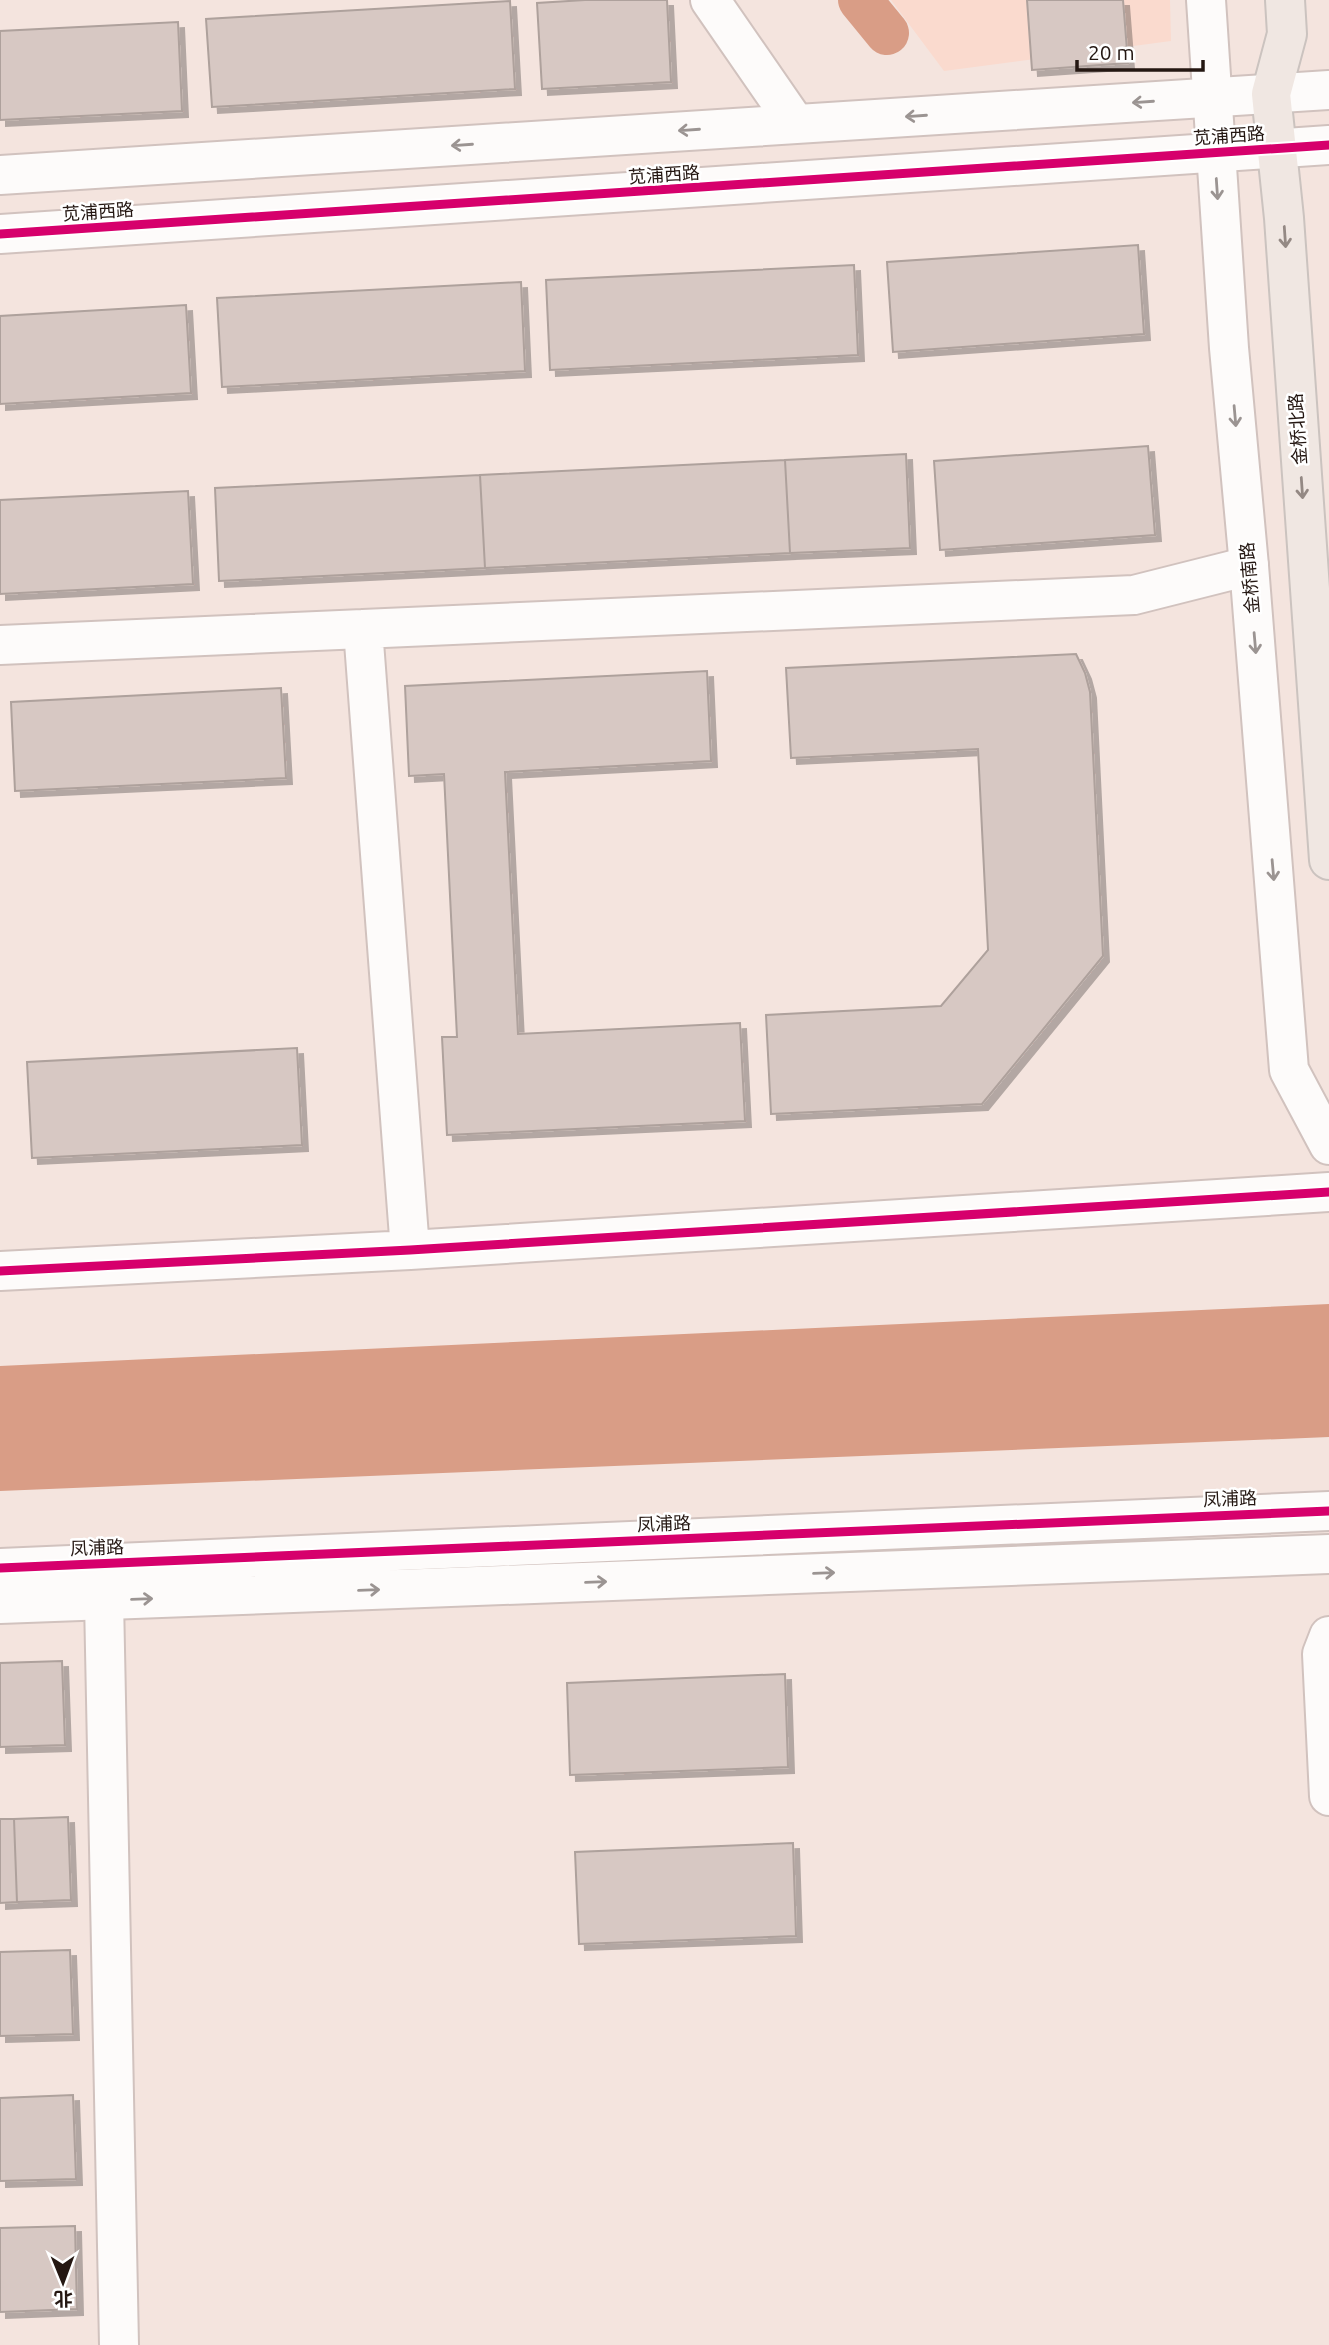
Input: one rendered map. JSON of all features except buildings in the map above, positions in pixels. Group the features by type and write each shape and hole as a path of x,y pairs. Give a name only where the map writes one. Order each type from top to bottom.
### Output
{"main road":[{"name":"金桥北路","path":"1285,0 1287,34 1271,94 1285,232 1329,860"}],"street":[{"path":"710,0 796,123"},
{"name":"金桥南路","path":"1206,0 1228,348 1249,566 1289,1070 1329,1145"},
{"path":"0,175 1329,90"},
{"name":"苋浦西路","path":"0,234 1329,145"},
{"path":"0,645 1134,595 1249,566"},
{"path":"363,629 410,1250"},
{"path":"0,1270 410,1250 1329,1192"},
{"name":"凤浦路","path":"0,1568 1329,1511"},
{"path":"0,1604 1329,1555"},
{"path":"104,1600 119,2345"},
{"path":"1329,1636 1322,1654 1329,1796"}],"shaded area":[{"path":"891,0 1170,0 1171,41 944,71"},
{"path":"1329,1304 1329,1437 0,1491 0,1366"}],"waterway":[{"path":"860,0 887,33"}],"cycle path":[{"path":"0,234 1329,145"},
{"path":"0,1271 410,1250 1329,1192"},
{"path":"0,1568 1329,1511"}]}
